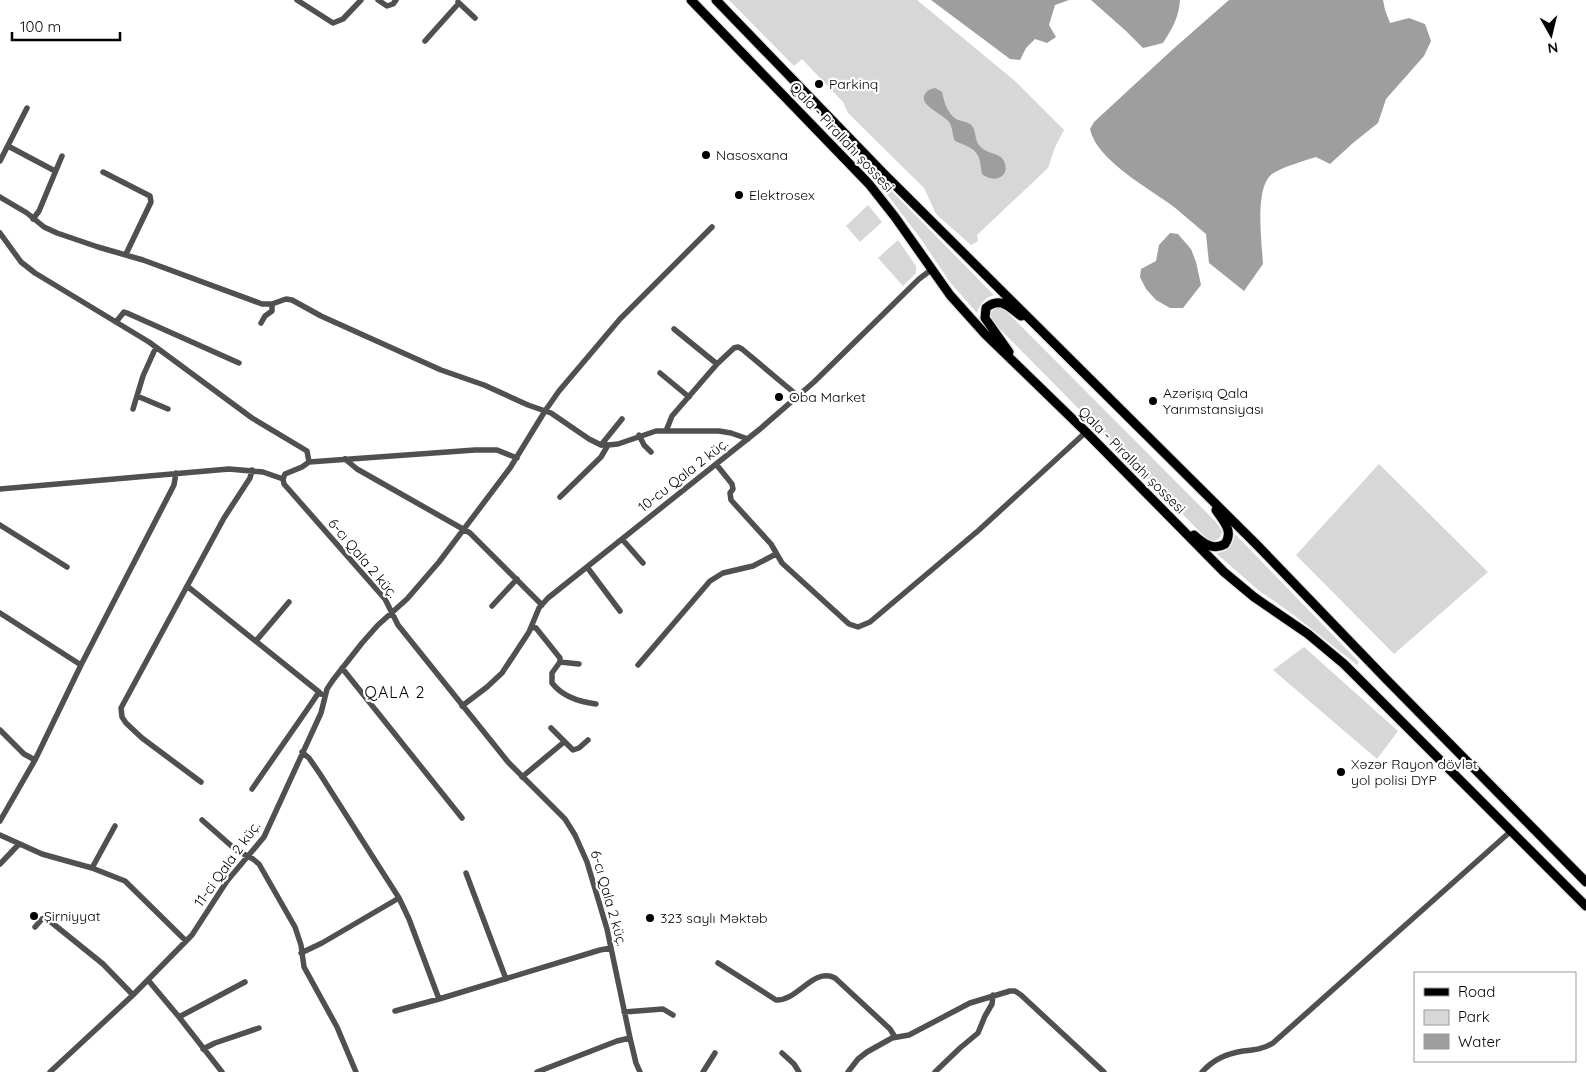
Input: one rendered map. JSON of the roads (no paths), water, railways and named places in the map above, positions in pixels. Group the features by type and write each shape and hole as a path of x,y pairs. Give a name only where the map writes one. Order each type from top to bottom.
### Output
{"main road":[{"name":"Qala - Pirallahı şossesi","path":"691,0 869,184 961,309 1028,377 1086,432 1239,585 1308,634 1344,664 1586,906"},
{"name":"Qala - Pirallahı şossesi","path":"716,0 884,174 1197,485 1586,882"},
{"path":"1028,377 989,326 985,318 986,308 991,304 1002,302 1062,350"},
{"path":"1162,510 1203,543 1215,548 1225,544 1230,534 1228,528 1197,485"}],"street":[{"path":"298,0 334,23 342,19 362,0"},
{"path":"378,0 387,6 396,0"},
{"path":"425,41 458,1 475,18"},
{"path":"0,161 26,108"},
{"path":"8,146 55,171"},
{"path":"33,219 39,211 62,156"},
{"path":"103,172 147,194 152,199 126,254"},
{"path":"0,197 49,230 68,238 126,254 262,304 292,300 329,320 441,370 484,385 545,411 589,439 601,444 618,444 656,431 731,433 748,439"},
{"name":"11-ci Qala 2 küç.","path":"50,1072 133,995 186,941 228,881 258,846 268,830 320,713 322,694 362,643 407,599 464,529 518,458 545,411 560,391 620,320 712,227"},
{"path":"0,233 21,262 28,268 156,347 252,418 305,448 309,453 309,462"},
{"name":"10-cu Qala 2 küç.","path":"462,706 502,673 532,626 536,614 542,605 748,439 798,396 919,279 931,270"},
{"path":"261,323 265,316 272,311 272,304"},
{"path":"116,322 124,312 239,363"},
{"path":"674,329 717,364"},
{"path":"133,409 149,360 156,347"},
{"path":"666,431 672,416 688,397 729,352 738,348 798,396"},
{"path":"660,373 688,397"},
{"path":"137,396 168,409"},
{"path":"601,444 622,419"},
{"path":"716,464 732,484 731,500 771,544 787,568 849,624 858,627 870,622 975,533 1086,432"},
{"path":"639,436 651,452"},
{"path":"560,498 601,457 608,445"},
{"path":"0,489 219,470 252,470 282,479 285,474 302,468 309,462 486,450 497,450 518,458"},
{"path":"345,459 356,469 477,538 542,605"},
{"path":"201,782 142,738 126,723 122,716 121,708 224,518 250,478 252,470"},
{"path":"0,821 35,760 81,665 174,486 176,473"},
{"name":"6-cı Qala 2 küç.","path":"282,479 289,491 385,599 398,625 462,706 522,778 564,820 580,845 587,862 611,948 630,1038 640,1072"},
{"path":"0,525 67,567"},
{"path":"622,539 643,563"},
{"path":"638,665 710,581 723,573 753,566 776,554"},
{"path":"587,567 620,611"},
{"path":"492,606 517,579"},
{"path":"187,586 322,694 252,789"},
{"path":"256,640 289,602"},
{"path":"0,613 81,665"},
{"path":"532,626 536,628 560,658 560,662 552,673 552,683 559,690 576,699 596,704"},
{"path":"560,662 579,664"},
{"path":"342,668 462,818"},
{"path":"551,728 573,750 577,750 588,740"},
{"path":"0,730 24,754 35,760"},
{"path":"522,778 564,742"},
{"path":"302,752 309,758 320,774 399,898 409,919 439,999"},
{"path":"202,820 236,850 259,864 288,914 298,936 304,967 337,1027 356,1072"},
{"path":"92,868 115,826"},
{"path":"1202,1072 1220,1057 1236,1052 1267,1047 1273,1043 1511,831"},
{"path":"0,836 56,858 114,876 132,886 186,941"},
{"path":"0,864 19,844"},
{"path":"466,873 506,979"},
{"path":"301,953 322,944 399,898"},
{"path":"35,927 42,919 46,918 102,964 133,995"},
{"path":"395,1011 611,948"},
{"path":"718,964 776,1000 785,999 821,976 831,976 890,1029 895,1037"},
{"path":"148,980 222,1072"},
{"path":"179,1017 245,982"},
{"path":"848,1072 858,1059 867,1052 895,1037 909,1034 960,1007 1010,991 1018,993 1104,1072"},
{"path":"935,1072 978,1033 992,1004 993,995"},
{"path":"624,1012 663,1009 673,1016"},
{"path":"203,1049 259,1028"},
{"path":"537,1072 617,1041 630,1038"},
{"path":"703,1072 715,1053"},
{"path":"782,1053 794,1064 799,1072"}],"water":[{"path":"931,0 1069,0 1055,5 1049,25 1056,37 1047,43 1035,39 1026,48 1020,60 1010,59"},
{"path":"1091,0 1180,0 1174,23 1163,43 1143,48"},
{"path":"1229,0 1383,0 1390,23 1409,18 1425,24 1431,41 1424,56 1386,99 1378,123 1330,164 1316,157 1276,171 1266,181 1260,216 1263,264 1244,291 1209,263 1206,234 1174,207 1113,162 1102,152 1094,140 1090,129 1094,122"},
{"path":"935,88 942,92 950,114 973,127 979,146 1002,158 1006,167 1003,175 991,178 982,174 977,154 971,148 955,141 949,122 925,102 926,93"},
{"path":"1170,233 1178,234 1191,249 1201,285 1183,308 1170,308 1156,300 1146,289 1140,277 1141,269 1156,261 1159,245"}],"place":[{"name":"Parkinq","path":"819,84"},
{"name":"Nasosxana","path":"706,155"},
{"name":"Elektrosex","path":"739,195"},
{"name":"Oba Market","path":"779,397"},
{"name":"Azərişıq Qala Yarımstansiyası","path":"1153,401"},
{"name":"Xəzər Rayon dövlət yol polisi DYP","path":"1341,772"},
{"name":"Şirniyyat","path":"34,916"},
{"name":"323 saylı Məktəb","path":"650,918"}],"district":[{"name":"QALA 2","path":"395,692"}]}
